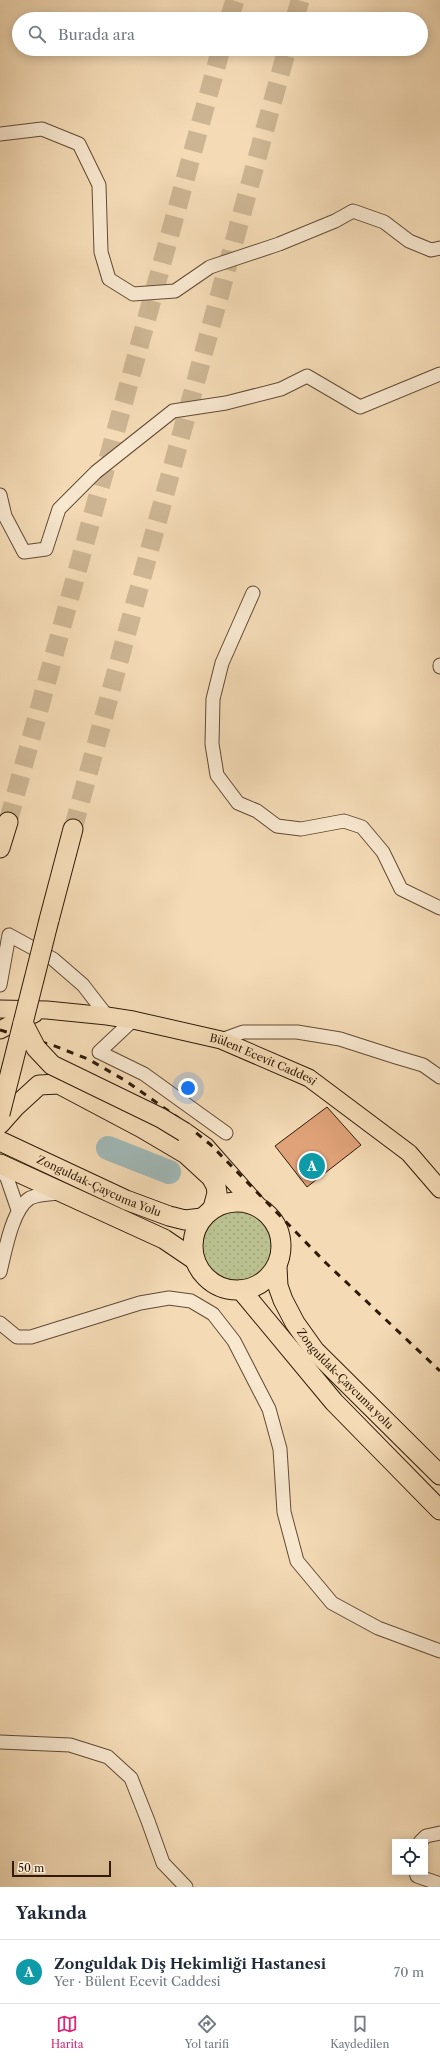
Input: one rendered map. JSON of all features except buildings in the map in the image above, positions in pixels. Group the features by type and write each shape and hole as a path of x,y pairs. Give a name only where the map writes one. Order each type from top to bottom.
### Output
{"highway":[{"path":"0,848 8,822"},
{"path":"0,1114 73,829"},
{"path":"0,1124 15,1107 39,1085 59,1084 142,1128 186,1154 207,1172 216,1186 217,1193 207,1213 195,1231 192,1246 195,1260 202,1274 213,1284 226,1289 241,1290 256,1287 268,1279 277,1267 281,1253 281,1239 277,1225 268,1213 256,1205 205,1147 161,1118 52,1065 36,1048 23,1023"},
{"name":"Zonguldak-Çaycuma Yolu","path":"0,1141 126,1200 169,1216 185,1220 207,1213"},
{"name":"Zonguldak-Çaycuma Yolu","path":"0,1164 164,1239 195,1260"},
{"path":"207,1213 227,1202 242,1202 256,1205"},
{"name":"Zonguldak-Çaycuma yolu","path":"277,1267 278,1286 283,1300 295,1322 315,1351 440,1475"},
{"path":"241,1290 334,1402 440,1510"}],"main road":[{"name":"Bülent Ecevit Caddesi","path":"0,1009 47,1010 107,1016 133,1020 221,1040 309,1078 409,1153 440,1189"},
{"path":"0,1030 17,1021 47,1010"},
{"path":"0,1132 24,1152"}],"street":[{"path":"0,134 42,129 79,144 99,185 100,252 109,279 133,294 175,291 210,267 279,244 335,221 353,211 384,222 409,241 431,250 440,248"},
{"path":"0,495 5,516 24,552 46,549 59,509 96,472 173,411 226,403 281,389 306,376 360,407 440,374"},
{"path":"253,593 222,663 213,699 212,744 217,775 238,803 257,811 277,826 301,829 344,821 362,827 383,852 401,889 440,908"},
{"path":"0,985 4,933 53,959 83,985 107,1016"},
{"path":"133,1020 99,1052 144,1074 226,1133"},
{"path":"221,1040 243,1032 297,1032 340,1039 423,1065 440,1077"},
{"path":"0,1168 12,1191 18,1210"},
{"path":"0,1272 4,1239 18,1210 29,1199 41,1195 63,1193"},
{"path":"0,1323 17,1337 31,1337 140,1303 169,1298 191,1301 213,1314 234,1341 269,1409 280,1449 284,1512 297,1561 332,1603 378,1628 440,1651"},
{"path":"0,1742 70,1746 108,1757 131,1778 163,1863 186,1887"},
{"path":"423,1839 426,1836 440,1833"},
{"path":"417,1875 440,1884"}],"green space":[{"path":"237,1205 253,1208 266,1217 275,1230 278,1246 275,1262 266,1275 253,1284 237,1287 221,1284 208,1275 199,1262 196,1246 199,1230 208,1217 221,1208"}],"waterway":[{"path":"108,1148 169,1172"}],"tunnel":[{"path":"231,12 235,0"},
{"path":"297,12 300,0"},
{"path":"8,822 219,56"},
{"path":"73,829 285,56"}],"railway":[{"path":"0,1030 52,1045 88,1059 126,1081 177,1117 211,1145 326,1263 440,1371"}],"place":[{"name":"Zonguldak Diş Hekimliği Hastanesi","path":"312,1166"}]}
